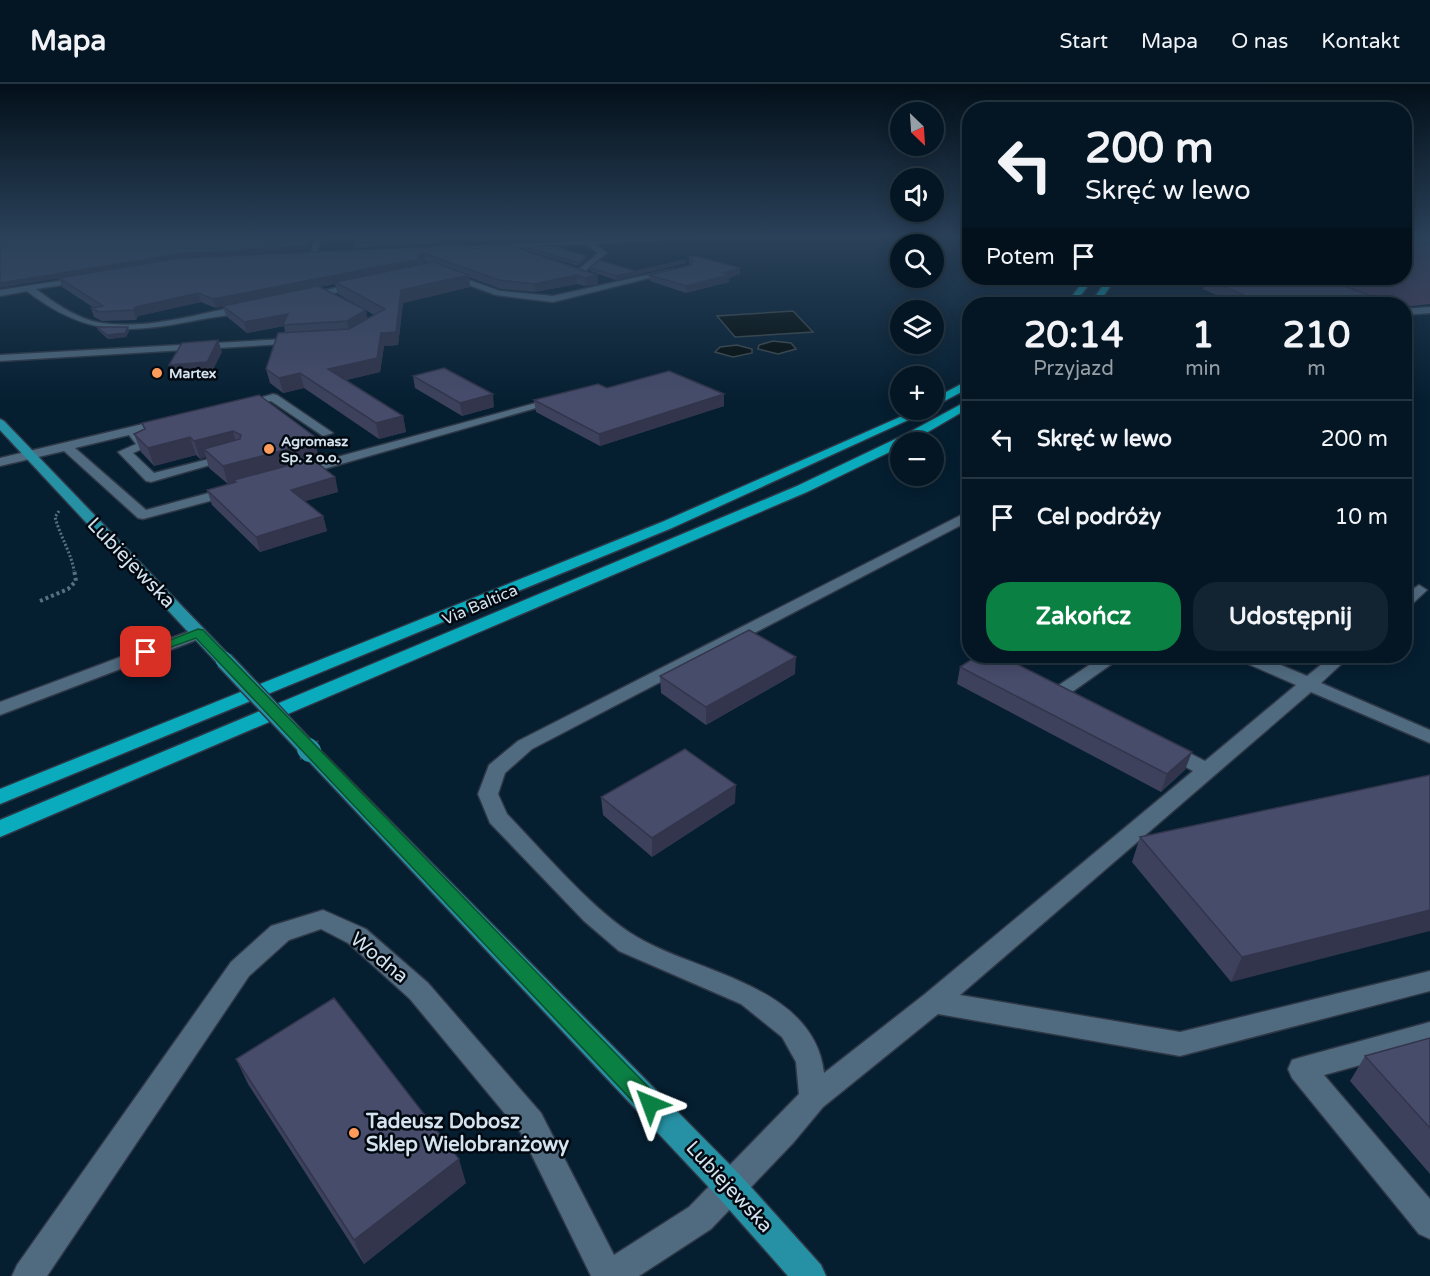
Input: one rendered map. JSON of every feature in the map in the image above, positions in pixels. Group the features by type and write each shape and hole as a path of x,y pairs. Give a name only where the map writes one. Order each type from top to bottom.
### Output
{"highway":[{"path":"944,398 962,387"},
{"name":"Via Baltica","path":"0,829 802,489 910,437 962,407"},
{"name":"Via Baltica","path":"0,797 667,525 902,420"}],"main road":[{"name":"Lubiejewska","path":"0,423 310,751 730,1187 810,1276"}],"street":[{"path":"34,293 47,304 101,326 128,326 264,304"},
{"path":"299,297 320,293"},
{"path":"324,293 344,302"},
{"path":"499,293 553,299 579,293"},
{"path":"1412,311 1430,310"},
{"path":"0,358 316,339"},
{"path":"280,477 576,395"},
{"path":"226,408 273,397 327,433"},
{"path":"0,462 179,419"},
{"path":"132,430 143,446 124,452 151,478 239,455"},
{"path":"65,445 143,515 246,487"},
{"path":"813,1098 809,1060 791,1029 750,996 627,944 592,915 498,818 488,794 496,770 525,745 962,519"},
{"path":"1412,596 1419,590"},
{"path":"0,709 198,633"},
{"path":"1091,709 1059,693 1104,663"},
{"path":"1261,663 1430,737"},
{"path":"609,1276 700,1218 813,1098 934,1002 1334,663"},
{"path":"1154,742 1207,770"},
{"path":"1118,846 1164,836"},
{"name":"Wodna","path":"28,1276 240,969 280,933 322,919 357,936 418,991 531,1123 609,1276"},
{"path":"934,1002 1180,1044 1430,981"},
{"path":"1430,1034 1302,1070 1430,1222"}],"path":[{"path":"40,601 68,589 76,581 73,562 61,540 56,517 60,511 74,503"}],"shaded area":[{"path":"1353,293 1430,293 1430,304 1412,306 1412,297 1366,297"},
{"path":"793,311 813,332 735,337 717,316"},
{"path":"773,341 791,343 796,349 778,354 758,349 759,345"},
{"path":"737,345 752,349 752,353 733,357 715,352 720,347"}],"building":[{"path":"82,293 246,293 213,299 198,293 136,307 133,310 99,312 91,308 103,306"},
{"path":"287,293 331,293 366,310 347,321 283,325 288,314 244,322 223,306"},
{"path":"355,293 401,293 396,332 381,333 377,358 328,369 403,416 376,423 300,373 279,378 266,369 278,333 349,329 385,309"},
{"path":"1238,293 1362,293 1374,297 1248,297"},
{"path":"97,327 128,327 125,333 107,335"},
{"path":"218,340 207,362 169,365 182,343"},
{"path":"444,368 493,394 460,403 413,376"},
{"path":"669,371 724,394 599,434 534,400 598,384 607,388"},
{"path":"259,395 314,436 296,443 300,446 223,466 204,449 240,439 241,435 233,431 194,441 190,437 148,448 134,434 145,429 142,423"},
{"path":"312,459 335,477 291,490 323,516 256,537 207,490 236,482 234,480"},
{"path":"749,630 796,657 706,707 660,676"},
{"path":"966,663 1015,663 1192,752 1167,774 960,667"},
{"path":"685,749 736,785 652,838 601,797"},
{"path":"1430,775 1430,910 1242,957 1140,837"},
{"name":"Tadeusz Dobosz Sklep Wielobranżowy","path":"334,998 459,1159 354,1240 236,1059"},
{"path":"1430,1038 1430,1128 1365,1056"}],"place":[{"name":"Martex","path":"157,373"},
{"name":"Agromasz Sp. z o.o.","path":"269,449"},
{"name":"Tadeusz Dobosz Sklep Wielobranżowy","path":"354,1133"}],"route":[{"path":"146,652 198,633 650,1104"}]}
